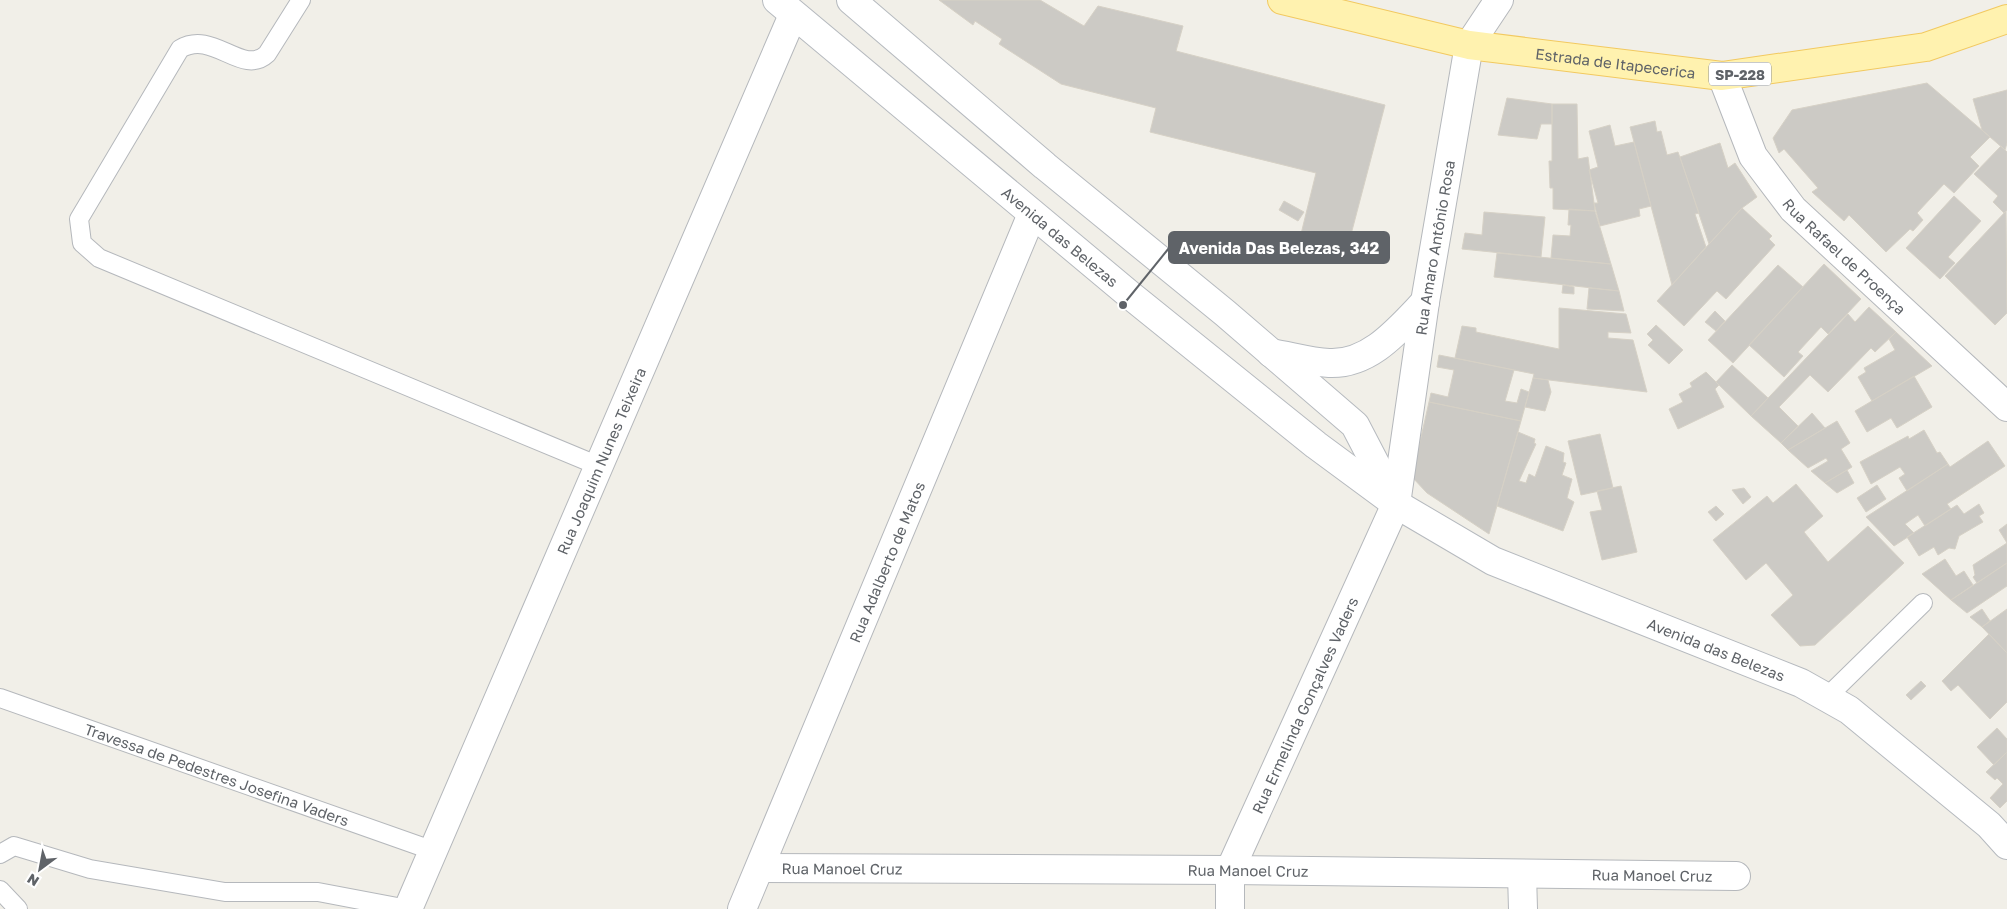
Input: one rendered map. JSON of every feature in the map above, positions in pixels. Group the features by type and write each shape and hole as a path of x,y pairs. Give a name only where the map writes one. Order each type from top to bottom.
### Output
{"main road":[{"name":"Estrada de Itapecerica","path":"1282,0 1469,45 1722,76 1926,47 2007,19"}],"street":[{"path":"851,0 1355,425 1396,504"},
{"name":"Rua Amaro Antônio Rosa","path":"1396,504 1425,302 1469,45 1499,0"},
{"name":"Rua Joaquim Nunes Teixeira","path":"408,909 599,466 785,7"},
{"name":"Avenida das Belezas","path":"785,7 1032,214 1316,445 1396,504 1493,561 1800,683 1849,710 1989,825 2007,846"},
{"name":"Rua Rafael de Proença","path":"1722,76 1753,156 1793,209 2007,407"},
{"name":"Rua Adalberto de Matos","path":"742,909 1032,214"},
{"path":"1270,352 1330,363 1364,356 1392,336 1425,302"},
{"path":"1316,445 1332,442 1355,425"},
{"name":"Rua Ermelinda Gonçalves Vaders","path":"1230,909 1230,870 1396,504"},
{"name":"Rua Manoel Cruz","path":"760,868 1230,870 1736,876"},
{"path":"1522,874 1523,909"}],"lane":[{"path":"301,0 267,54 260,61 249,61 204,44 190,43 180,49 79,219 82,243 99,258 599,466"},
{"path":"1827,698 1923,603"},
{"name":"Travessa de Pedestres Josefina Vaders","path":"0,698 434,851"},
{"path":"0,854 14,846 90,869 225,892 318,892 408,909"},
{"path":"0,890 18,909"}],"building":[{"path":"939,0 1040,0 1084,26 1098,6 1183,26 1176,51 1385,105 1348,246 1301,234 1316,173 1150,132 1156,108 1061,84 999,44 1002,39 975,21 973,25"},
{"path":"1927,83 1990,137 1970,157 1979,166 1954,193 1944,184 1917,213 1923,220 1913,231 1910,229 1886,252 1849,215 1844,221 1812,192 1818,188 1784,149 1779,153 1773,138 1792,110"},
{"path":"2007,90 2007,143 2005,150 1982,130 1973,99"},
{"path":"1507,98 1552,104 1552,124 1541,124 1537,139 1498,135"},
{"path":"1552,104 1577,104 1578,159 1588,157 1595,211 1553,209 1553,188 1550,188 1549,161 1552,161"},
{"path":"1655,121 1657,132 1661,131 1667,155 1678,152 1699,213 1695,214 1706,247 1672,285 1630,127"},
{"path":"1610,125 1615,146 1634,142 1651,206 1639,209 1640,216 1600,226 1594,203 1598,203 1589,170 1598,167 1589,131"},
{"path":"1720,143 1728,168 1735,163 1757,197 1742,208 1709,244 1680,157"},
{"path":"2001,146 2007,152 2007,210 2004,213 1993,202 1998,196 1974,174"},
{"path":"1954,196 1981,221 1948,257 1955,263 1940,279 1906,248"},
{"path":"1284,201 1304,212 1298,221 1279,210"},
{"path":"1742,208 1772,236 1769,239 1775,245 1726,299 1717,291 1684,326 1657,301"},
{"path":"1569,209 1595,211 1611,264 1551,258 1553,235 1570,236 1571,225 1568,225"},
{"path":"2006,211 2007,313 1995,325 1945,276"},
{"path":"1484,212 1545,217 1541,257 1462,249 1465,233 1482,235"},
{"path":"1497,253 1611,264 1619,291 1494,277"},
{"path":"1824,264 1861,299 1828,334 1821,327 1798,352 1803,356 1784,377 1749,345"},
{"path":"1778,265 1803,287 1733,363 1708,340"},
{"path":"1563,285 1574,287 1574,294 1562,293"},
{"path":"1589,288 1619,291 1624,311 1587,309"},
{"path":"1869,307 1896,332 1875,352 1871,348 1828,392 1810,375 1779,407 1798,426 1781,443 1751,416 1848,314 1855,322"},
{"path":"1559,308 1626,314 1631,333 1608,332 1608,338 1633,340 1647,392 1533,378 1534,374 1455,358 1462,326 1476,328 1476,332 1559,349"},
{"path":"1715,311 1725,321 1716,331 1705,322"},
{"path":"1656,325 1683,350 1669,364 1648,345 1653,340 1647,334"},
{"path":"1896,332 1932,366 1872,401 1858,377 1866,372 1864,368 1895,350 1889,339"},
{"path":"1439,355 1514,370 1505,401 1517,403 1521,389 1529,392 1521,421 1429,402 1431,393 1448,397 1454,370 1437,367"},
{"path":"1732,365 1768,398 1751,416 1716,382"},
{"path":"1706,372 1719,385 1715,389 1724,407 1678,429 1669,409 1683,402 1679,394 1692,387 1690,383"},
{"path":"1914,376 1932,407 1897,428 1891,418 1867,432 1855,411"},
{"path":"1533,378 1548,380 1551,392 1545,411 1525,407"},
{"path":"1429,402 1521,421 1489,534 1427,493 1412,477"},
{"path":"1812,413 1825,428 1788,450 1781,443"},
{"path":"1837,421 1850,443 1841,449 1852,467 1825,483 1811,471 1828,461 1826,458 1808,468 1788,450"},
{"path":"1924,430 1937,453 1940,452 1948,464 1907,491 1899,478 1905,474 1900,467 1871,484 1860,462 1908,436 1909,439"},
{"path":"1518,432 1535,439 1534,443 1536,444 1519,481 1526,483 1529,474 1535,477 1546,446 1564,453 1563,462 1566,463 1562,475 1572,479 1567,498 1574,502 1563,531 1497,506"},
{"path":"1600,434 1613,488 1581,495 1568,441"},
{"path":"1988,441 2005,466 1947,504 1951,509 1925,526 1918,515 1905,524 1914,533 1894,546 1866,517 1948,464 1950,467"},
{"path":"1847,470 1854,483 1837,493 1825,483"},
{"path":"1796,484 1823,516 1804,532 1828,562 1868,526 1904,563 1815,645 1800,646 1771,615 1793,595 1766,563 1746,580 1713,540 1767,496 1773,503"},
{"path":"1877,485 1886,499 1866,512 1857,498"},
{"path":"1621,486 1637,552 1602,560 1590,512 1602,510 1597,491"},
{"path":"1744,488 1751,497 1743,504 1732,490"},
{"path":"1979,504 1984,513 1979,516 1983,522 1959,536 1955,549 1949,548 1938,555 1934,547 1919,556 1907,537 1957,505 1964,514"},
{"path":"1716,506 1724,514 1716,521 1708,512"},
{"path":"2007,524 2007,543 1999,530"},
{"path":"2007,543 2007,563 1977,583 1973,577 1975,575 1973,565"},
{"path":"1945,559 1956,576 1964,571 1973,585 1951,600 1922,574"},
{"path":"2007,563 2007,586 1967,613 1951,600"},
{"path":"1982,609 1990,621 1982,627 1970,617"},
{"path":"2007,609 2007,653 1982,627"},
{"path":"1989,634 2007,653 2007,702 1990,719 1958,685 1951,691 1942,681"},
{"path":"1921,681 1926,686 1911,700 1906,695"},
{"path":"1997,728 2007,739 2007,752 1994,765 1977,747"},
{"path":"2007,752 2007,801 2000,808 1990,798 2003,784 1986,772"}],"place":[{"name":"Avenida Das Belezas, 342","path":"1123,305"}]}
